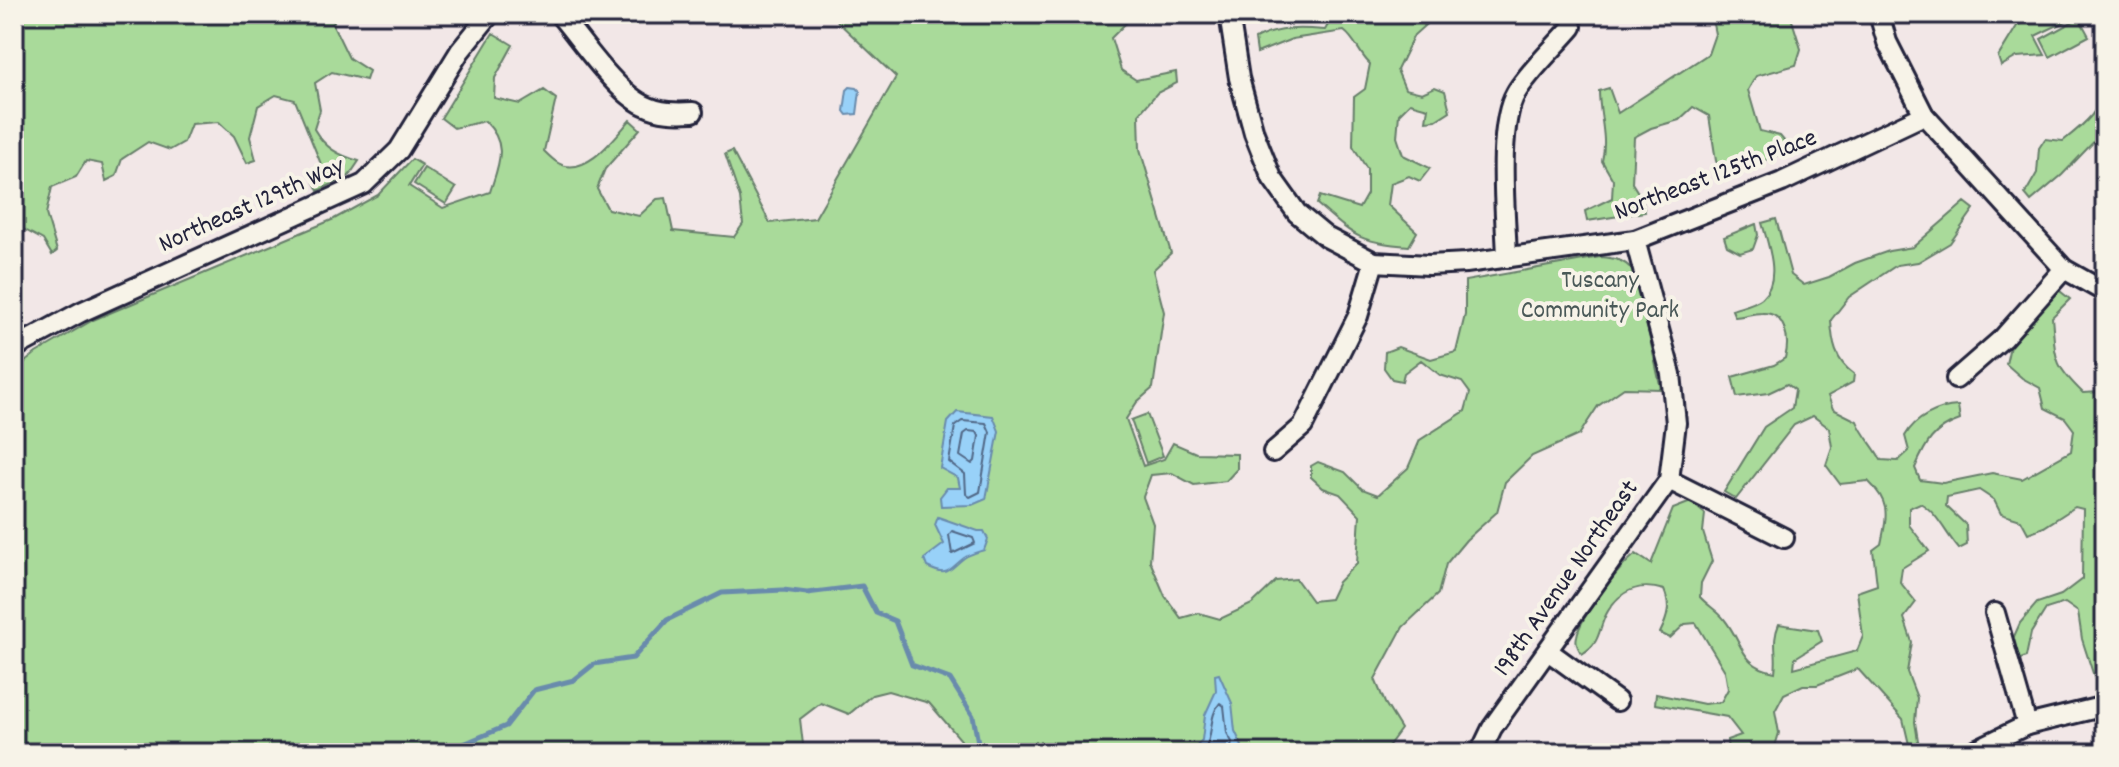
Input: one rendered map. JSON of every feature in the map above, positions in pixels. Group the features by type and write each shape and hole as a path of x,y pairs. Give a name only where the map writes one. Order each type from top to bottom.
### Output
{"street":[{"name":"Northeast 129th Way","path":"14,348 81,312 364,184 399,150 460,51 490,14"},
{"path":"559,14 624,91 644,105 669,113 693,112"},
{"path":"1229,14 1242,92 1272,178 1297,213 1326,237 1374,262 1358,316 1303,426 1273,452"},
{"path":"1879,14 1887,42 1924,115 2064,269 2105,292"},
{"path":"1507,258 1504,140 1509,111 1516,92 1572,27"},
{"name":"Northeast 125th Place","path":"1374,262 1429,265 1507,258 1635,240 1782,182 1924,115"},
{"name":"198th Avenue Northeast","path":"1480,753 1492,728 1669,480 1676,423 1671,374 1635,240"},
{"path":"1956,379 2003,338 2064,269"},
{"path":"1669,480 1784,538"},
{"path":"1995,613 2027,725"},
{"path":"1548,651 1617,701"},
{"path":"1969,753 2027,725 2105,706"}],"green space":[{"path":"14,14 336,14 333,25 349,58 369,71 366,80 332,72 315,83 320,110 314,129 333,150 359,161 349,176 318,191 314,182 321,164 295,100 276,95 258,106 250,137 256,160 247,163 234,136 219,122 191,124 184,142 170,150 148,142 122,159 116,176 106,181 102,164 86,161 76,177 52,187 46,214 57,251 52,255 43,240 25,230 14,235"},
{"name":"Tuscany Community Park","path":"835,14 1128,14 1130,19 1111,38 1121,70 1136,80 1176,72 1177,83 1157,93 1139,114 1140,149 1171,253 1153,270 1164,312 1153,388 1137,402 1126,419 1143,466 1164,459 1173,443 1196,453 1237,454 1237,469 1226,481 1194,485 1172,473 1151,475 1143,497 1153,524 1150,561 1165,596 1181,618 1199,613 1220,619 1252,604 1276,581 1296,579 1312,601 1330,599 1338,582 1357,563 1360,515 1340,494 1323,488 1311,477 1311,466 1318,462 1345,472 1362,489 1378,495 1408,468 1420,440 1465,411 1470,393 1462,382 1440,375 1421,360 1404,373 1402,381 1392,379 1384,368 1385,352 1398,347 1431,359 1456,352 1465,315 1465,281 1600,257 1621,261 1633,271 1661,389 1624,388 1598,406 1579,435 1532,456 1505,482 1497,512 1466,540 1446,564 1438,594 1403,627 1375,679 1401,729 1384,752 960,753 961,740 929,703 888,691 872,695 849,714 821,703 800,719 804,753 14,753 14,371 36,353 93,320 334,219 378,195 412,159 422,165 409,186 443,208 490,192 500,155 500,146 492,130 485,121 454,128 441,118 493,33 513,45 495,78 494,98 520,104 544,90 556,99 544,151 556,162 568,166 589,161 630,120 640,129 605,169 597,189 608,209 639,216 657,199 666,198 673,231 734,237 743,224 740,198 725,154 732,151 770,223 815,218 896,77 838,22"},
{"path":"1334,14 1434,14 1414,35 1397,70 1405,89 1422,93 1435,87 1445,91 1450,111 1436,120 1426,121 1428,108 1410,103 1399,114 1397,137 1403,155 1430,168 1420,181 1409,176 1391,183 1388,205 1417,232 1409,246 1358,236 1317,204 1320,196 1359,208 1367,194 1367,169 1353,146 1354,97 1365,89 1370,64 1352,39 1344,31 1292,39 1257,53 1255,39 1289,29 1325,30"},
{"path":"1711,14 1790,14 1801,49 1796,65 1756,76 1748,90 1760,131 1780,136 1791,149 1725,178 1716,161 1709,116 1693,107 1679,120 1651,128 1634,137 1632,183 1642,199 1645,212 1587,221 1585,211 1612,198 1613,180 1602,161 1604,144 1599,91 1609,88 1618,113 1708,54 1715,34"},
{"path":"2036,14 2081,14 2035,36 2045,55 2017,57 2001,66 1998,57 2017,26"},
{"path":"2079,18 2089,36 2050,57 2041,39"},
{"path":"2105,85 2105,130 2062,175 2031,201 2025,194 2037,173 2039,148 2045,139 2063,141 2084,123 2100,103"},
{"path":"424,168 456,188 446,204 414,184"},
{"path":"1965,202 1974,209 1950,243 1918,262 1897,265 1849,297 1831,320 1836,350 1854,374 1853,382 1828,396 1833,409 1857,421 1881,460 1898,461 1909,451 1905,436 1921,419 1935,411 1958,406 1960,420 1937,433 1923,451 1915,468 1920,480 1943,483 1992,473 2022,479 2071,451 2074,430 2065,418 2045,408 2040,388 2006,364 2010,346 2056,288 2070,299 2052,317 2057,360 2083,393 2100,392 2101,380 2105,375 2105,495 2102,509 2105,515 2105,552 2102,554 2105,559 2105,691 2099,692 2082,639 2078,612 2065,603 2046,609 2031,633 2026,657 2018,660 2011,643 2020,623 2037,603 2061,595 2082,579 2083,509 2075,507 2044,527 2028,533 2021,520 2001,514 1994,500 1979,490 1947,497 1946,506 1966,525 1967,545 1959,549 1926,507 1920,503 1909,508 1909,525 1929,551 1902,568 1900,582 1916,602 1904,618 1912,642 1907,672 1917,698 1915,722 1920,753 1911,753 1903,719 1858,669 1817,685 1803,685 1784,694 1775,711 1779,733 1773,753 1728,753 1727,740 1741,735 1727,717 1655,704 1656,694 1704,704 1721,702 1728,689 1725,671 1696,623 1685,624 1670,638 1660,633 1668,612 1664,590 1640,588 1619,597 1608,611 1597,639 1582,654 1576,641 1580,628 1602,592 1629,560 1636,554 1651,564 1673,509 1691,502 1705,514 1703,532 1712,561 1701,583 1700,597 1724,619 1748,659 1775,672 1775,637 1779,624 1818,630 1822,641 1795,658 1794,668 1857,651 1863,636 1857,592 1877,585 1873,550 1881,544 1886,517 1884,503 1868,481 1840,484 1826,465 1832,447 1829,428 1813,416 1794,425 1736,499 1724,492 1764,427 1792,408 1795,390 1787,384 1768,393 1737,397 1732,377 1774,365 1785,358 1787,343 1784,328 1776,317 1762,313 1735,317 1732,310 1762,298 1771,282 1772,262 1762,223 1776,219 1791,275 1804,285 1889,251 1913,247"},
{"path":"1756,224 1758,235 1753,249 1740,253 1727,246 1724,237"},
{"path":"1147,414 1163,456 1146,463 1131,420"}],"water":[{"path":"850,87 860,91 857,114 847,115 844,111"},
{"path":"957,412 993,416 999,431 986,499 972,505 941,506 940,497 947,488 960,488 958,478 940,468 948,422"},
{"path":"938,517 984,531 988,539 984,550 966,557 948,571 940,572 927,567 924,559 944,544 935,525"},
{"path":"1219,674 1232,703 1235,731 1242,746 1235,753 1191,753 1202,740 1205,715 1216,691 1215,675"}],"waterway":[{"path":"415,753 447,751 506,726 534,690 574,680 594,664 633,658 667,620 722,593 783,590 807,593 862,586 876,613 895,621 912,665 950,679 973,716 980,753"}]}
